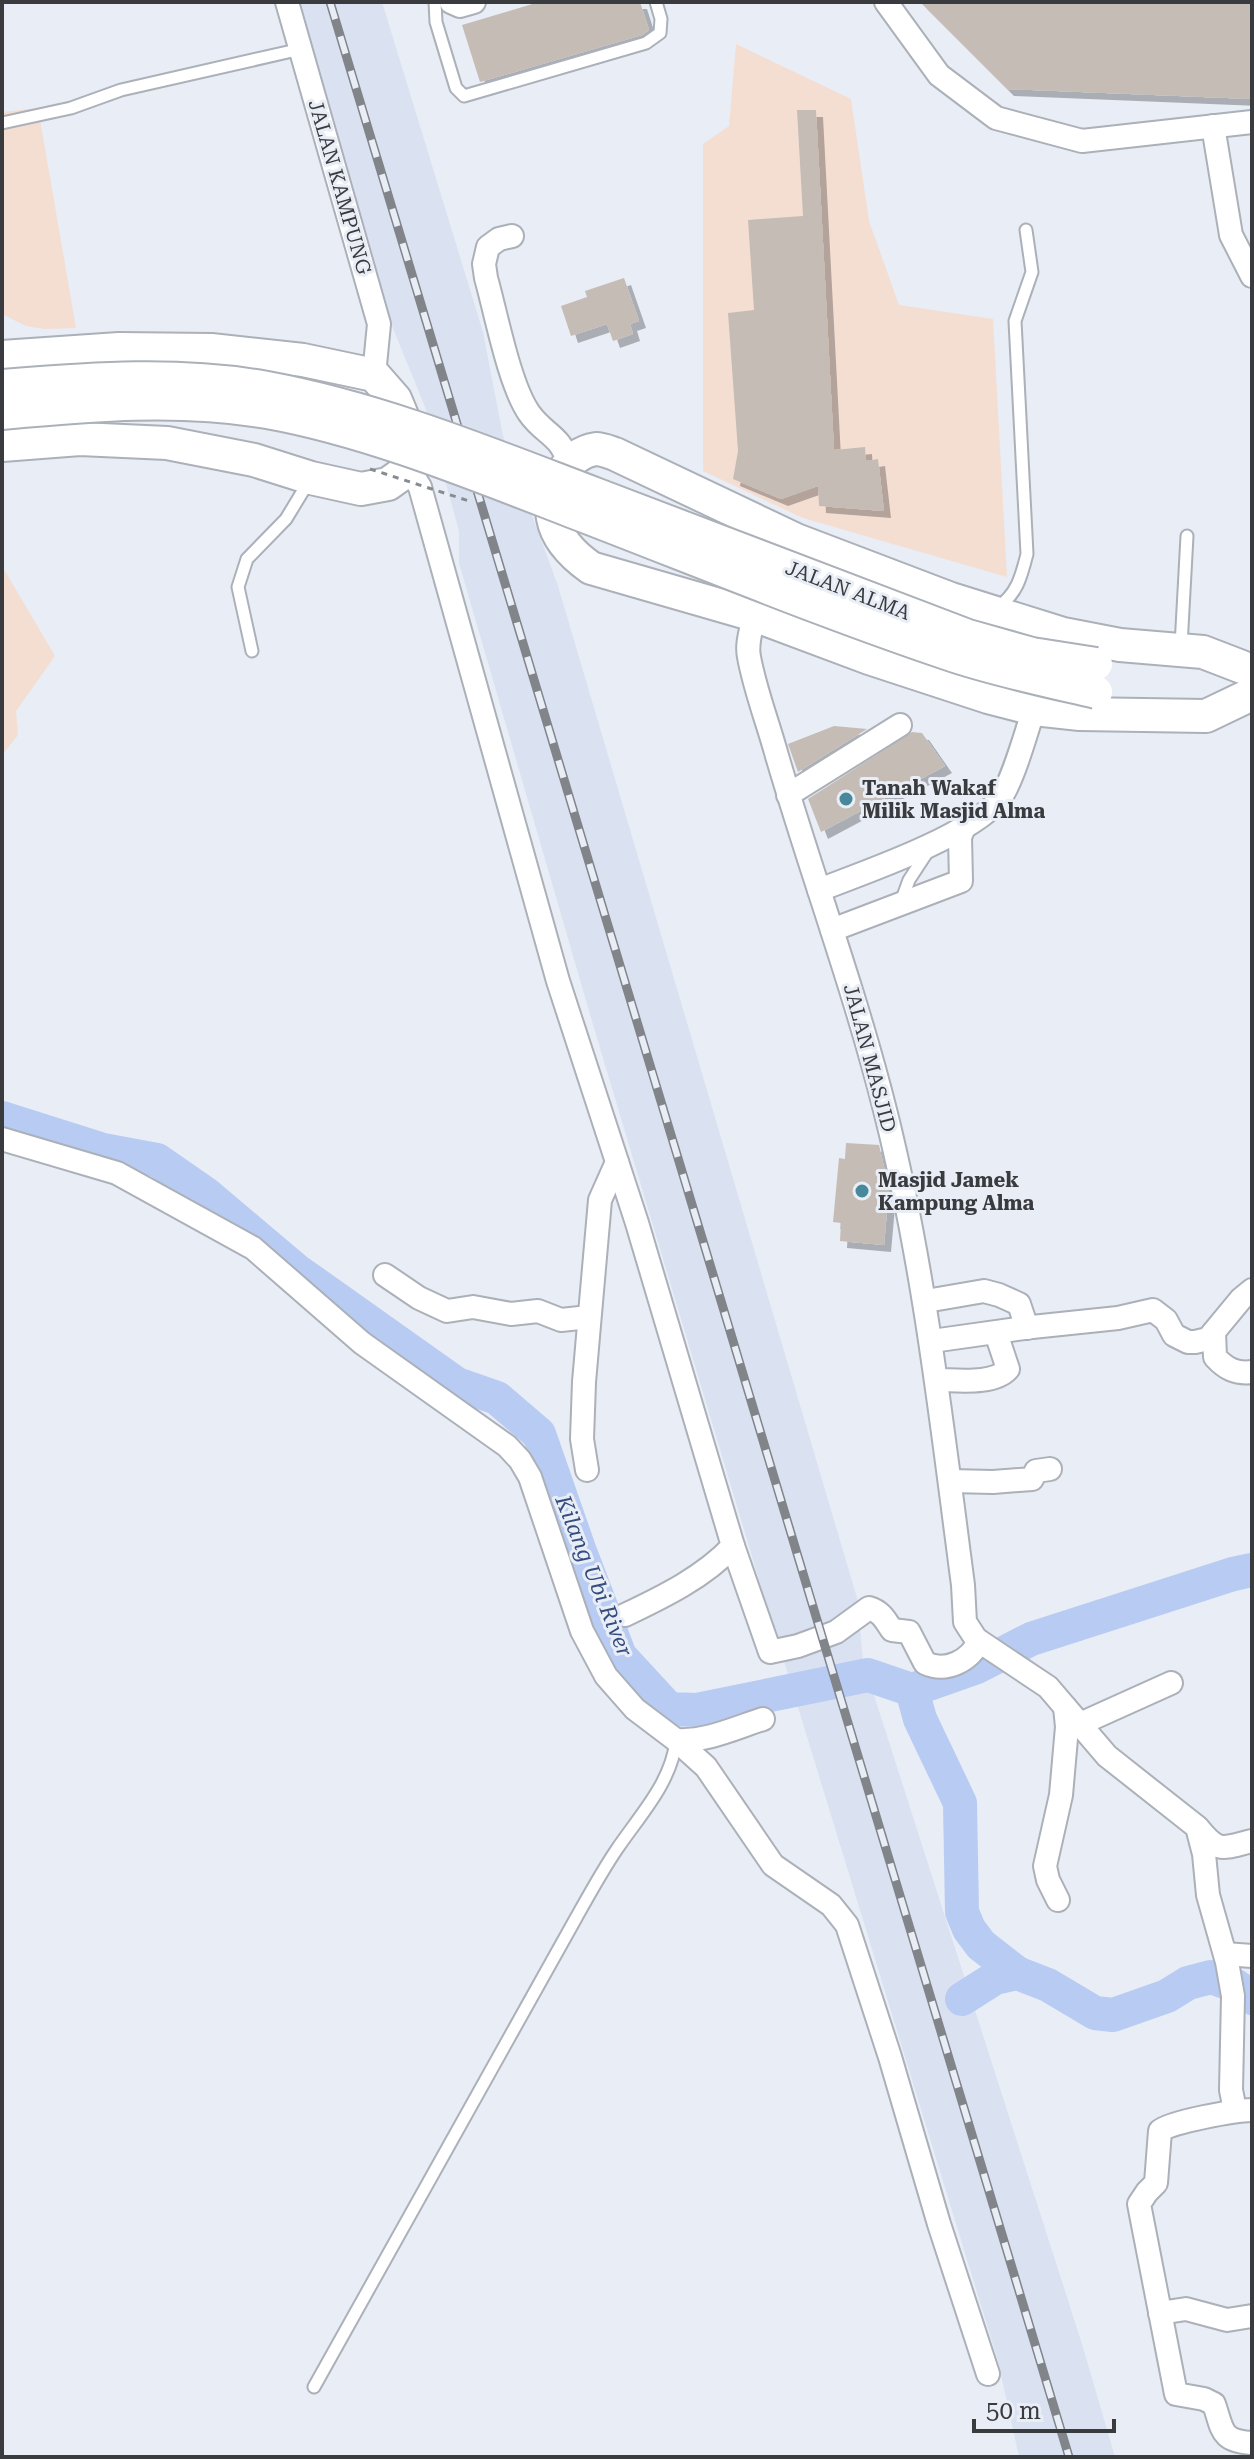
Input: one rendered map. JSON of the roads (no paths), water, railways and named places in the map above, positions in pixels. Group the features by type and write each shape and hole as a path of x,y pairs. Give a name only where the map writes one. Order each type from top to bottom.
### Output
{"main road":[{"path":"2,357 119,349 211,350 303,360 374,375 395,399 410,435 409,469 388,484 361,489 311,478 254,460 167,443 80,439 2,445"},
{"path":"2,386 95,378 181,378 266,388 356,408 463,457"},
{"path":"2,413 98,404 180,402 268,412 463,457"},
{"path":"598,449 615,454 796,540 898,580 1063,634 1106,642 1203,652 1248,681 1206,716 1080,714 1034,709 988,697 869,658 754,615 591,568 574,556 552,518 555,487 569,465 582,454 598,449"},
{"name":"JALAN ALMA","path":"463,457 825,609 957,656 1096,678 1248,681"}],"street":[{"name":"JALAN KAMPUNG","path":"287,2 379,324 374,375"},
{"path":"451,2 460,6 474,2"},
{"path":"886,2 939,75 996,118 1082,141 1252,122"},
{"path":"1213,126 1231,235 1252,276"},
{"path":"512,236 499,239 488,247 484,264 486,278 516,383 529,413 566,450 569,465"},
{"path":"409,469 420,487 558,981 617,1162 733,1546 770,1652 836,1632 869,1608 877,1610 892,1630 909,1632 925,1663 936,1668 944,1668 966,1658 982,1643 1048,1687 1107,1756 1197,1827 1211,1845 1225,1848 1252,1841"},
{"name":"JALAN MASJID","path":"754,615 748,656 886,1114 926,1301 963,1585 965,1622 982,1643"},
{"path":"819,890 937,841 991,807 1005,790 1034,709"},
{"path":"788,795 900,725"},
{"path":"832,930 961,881 960,837 965,825"},
{"path":"2,1139 117,1173 253,1248 362,1343 507,1446 520,1460 530,1477 582,1631 606,1676 635,1709 706,1767 773,1865 831,1905 847,1925 988,2374"},
{"path":"587,1470 582,1439 600,1200 617,1162"},
{"path":"385,1275 419,1298 447,1311 473,1307 511,1314 538,1311 561,1320 589,1317"},
{"path":"932,1341 1118,1318 1153,1310 1166,1320 1174,1335 1188,1342 1208,1339 1252,1290"},
{"path":"926,1301 992,1292 1019,1304 1027,1328"},
{"path":"1214,1332 1215,1357 1223,1366 1236,1373 1252,1372"},
{"path":"937,1380 996,1378 1005,1374 1008,1369 996,1333"},
{"path":"950,1481 1032,1479 1036,1471 1050,1469"},
{"path":"625,1615 674,1591 722,1558 733,1546"},
{"path":"1058,1900 1045,1866 1061,1795 1067,1727 1072,1716 1171,1683"},
{"path":"676,1740 709,1737 763,1719"},
{"path":"1197,1827 1204,1854 1208,1895 1233,1996 1231,2090 1244,2110 1166,2125 1160,2131 1156,2183 1139,2204 1176,2394 1214,2404 1222,2432 1234,2442 1252,2443"},
{"path":"1226,1958 1252,1956"},
{"path":"1160,2313 1186,2309 1227,2320 1252,2316"}],"lane":[{"path":"435,2 436,22 444,51 456,88 464,96 646,43 660,33 661,19 656,2"},
{"path":"2,123 71,108 121,90 301,49"},
{"path":"993,612 1008,601 1020,585 1027,554 1015,321 1032,272 1026,230"},
{"path":"252,651 238,587 247,559 286,519 311,478"},
{"path":"1181,651 1187,536"},
{"path":"899,906 919,863 937,841"},
{"path":"314,2387 576,1918 617,1848 647,1809 673,1760 676,1740"}],"waterway":[{"name":"Kilang Ubi River","path":"2,1118 103,1150 157,1160 206,1194 296,1270 457,1384 497,1398 539,1434 620,1656 669,1709 697,1710 868,1675 912,1690 920,1719 960,1803 962,1912 969,1929 981,1945 1017,1973 1048,1985 1095,2013 1113,2015 1167,1996 1188,1983 1211,1977 1236,1986 1252,1998"},
{"path":"912,1690 977,1667 1031,1639 1252,1570"},
{"path":"962,1999 995,1978 1017,1973"}],"railway":[{"path":"330,2 1069,2457"}],"place":[{"name":"Tanah Wakaf Milik Masjid Alma","path":"846,799"},
{"name":"Masjid Jamek Kampung Alma","path":"862,1191"}]}
